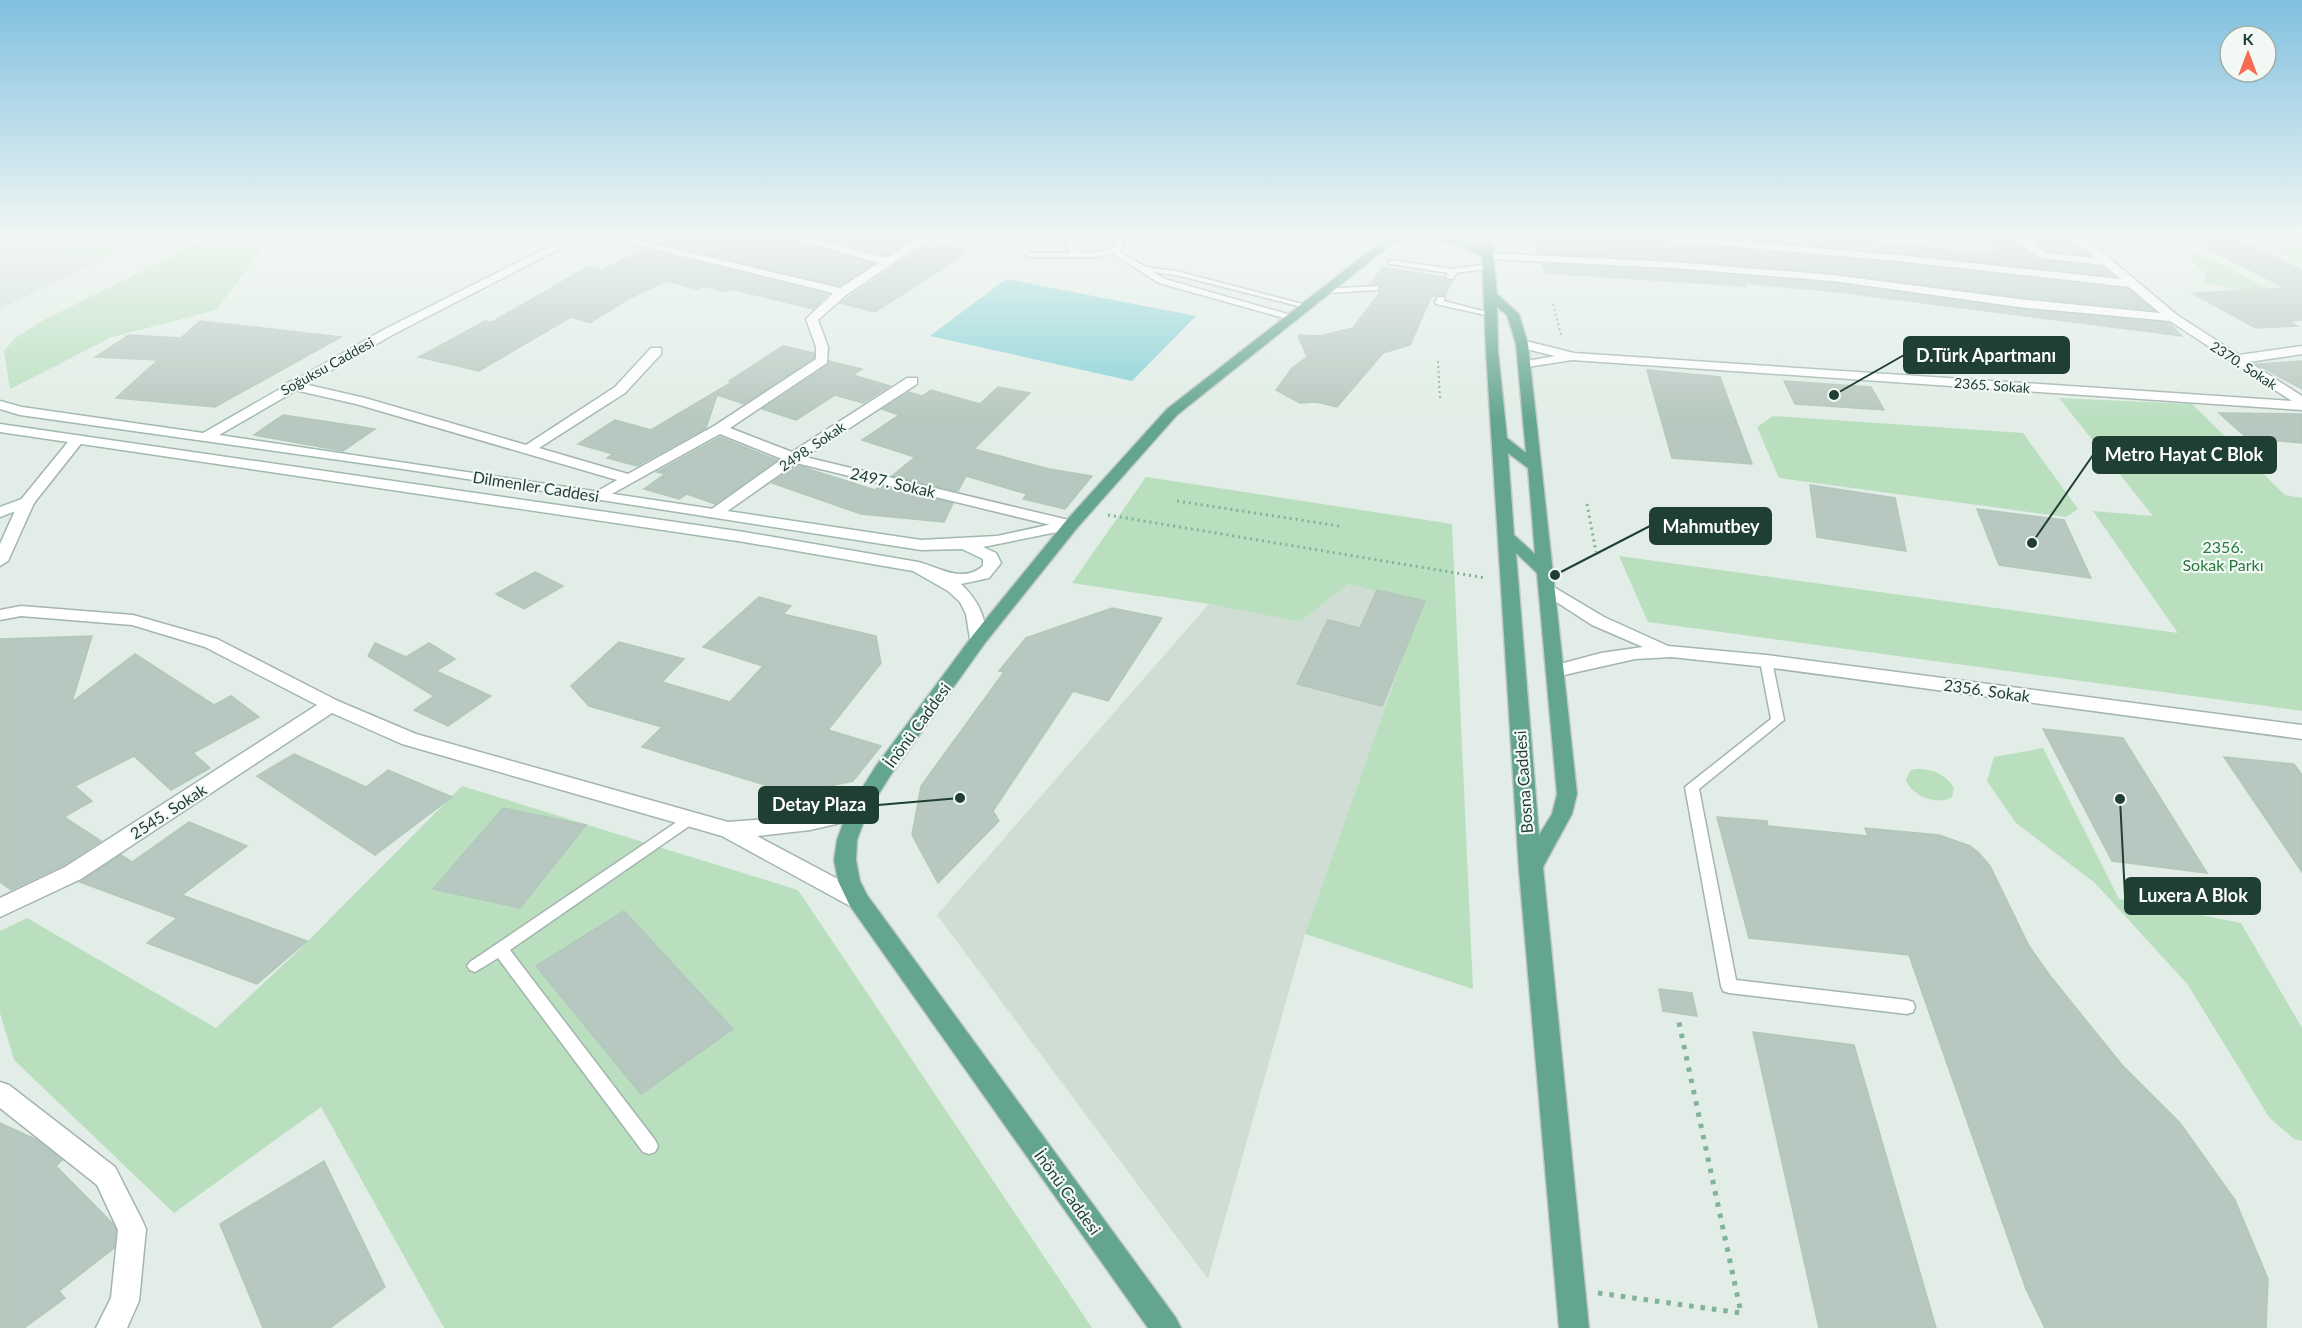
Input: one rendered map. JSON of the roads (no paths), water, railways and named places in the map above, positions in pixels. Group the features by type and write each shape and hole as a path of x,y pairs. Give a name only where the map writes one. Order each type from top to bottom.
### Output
{"main road":[{"name":"İnönü Caddesi","path":"1166,1328 858,900 849,881 845,860 847,840 857,812 883,771 979,639 1071,525 1172,412 1317,297"},
{"name":"Bosna Caddesi","path":"1491,297 1490,319 1530,870 1568,1288 1574,1328"},
{"path":"1493,297 1513,314 1526,365 1567,794 1562,814 1530,870"},
{"path":"1490,319 1522,344"},
{"path":"1500,439 1535,467"},
{"path":"1507,537 1546,579"}],"street":[{"name":"Soğuksu Caddesi","path":"204,438 291,385 456,297"},
{"path":"599,496 718,429 822,360 822,347 812,319 836,297"},
{"path":"1974,297 2173,318"},
{"name":"2370. Sokak","path":"2149,297 2173,318 2302,404"},
{"name":"2365. Sokak","path":"1522,344 1574,357 2302,404"},
{"path":"2235,360 2302,350"},
{"path":"527,450 620,390 656,351"},
{"name":"2365. Sokak","path":"1526,365 1574,357"},
{"name":"2498. Sokak","path":"714,514 792,458 912,381"},
{"path":"291,385 360,401 629,479"},
{"name":"Dilmenler Caddesi","path":"0,405 20,411 403,465 921,545 964,546 1024,538 1071,525"},
{"name":"Dilmenler Caddesi","path":"1,428 870,557 932,572 967,599 975,614 979,639"},
{"name":"2497. Sokak","path":"718,429 792,458 1071,525"},
{"path":"0,561 27,502 77,440"},
{"path":"0,512 27,502"},
{"path":"932,572 961,580 975,578 990,569 993,563 990,556 964,546"},
{"path":"1546,579 1598,621 1626,635 1671,651"},
{"path":"0,615 21,611 133,620 212,644 331,705 409,739 729,830 858,900"},
{"path":"1556,671 1601,658 1671,651"},
{"name":"2356. Sokak","path":"1671,651 1766,661 2302,732"},
{"name":"2545. Sokak","path":"0,908 73,873 331,705"},
{"path":"729,830 769,829 817,822 857,812"},
{"path":"0,1093 106,1176 132,1229 125,1301 111,1328"}],"lane":[{"path":"1218,297 1291,318"},
{"path":"1270,297 1306,306"},
{"path":"1441,298 1440,302 1490,319"},
{"path":"1766,661 1778,720 1692,787 1730,986 1907,1007"},
{"path":"475,966 690,818"},
{"path":"500,949 650,1146"}],"water":[{"path":"982,297 1098,297 1196,316 1132,381 930,336"}],"place":[{"name":"D.Türk Apartmanı","path":"1834,395"},
{"name":"Metro Hayat C Blok","path":"2032,543"},
{"name":"Mahmutbey","path":"1555,575"},
{"name":"Detay Plaza","path":"960,798"},
{"name":"Luxera A Blok","path":"2120,799"}],"park label":[{"name":"2356. Sokak Parkı","path":"2223,555"}]}
